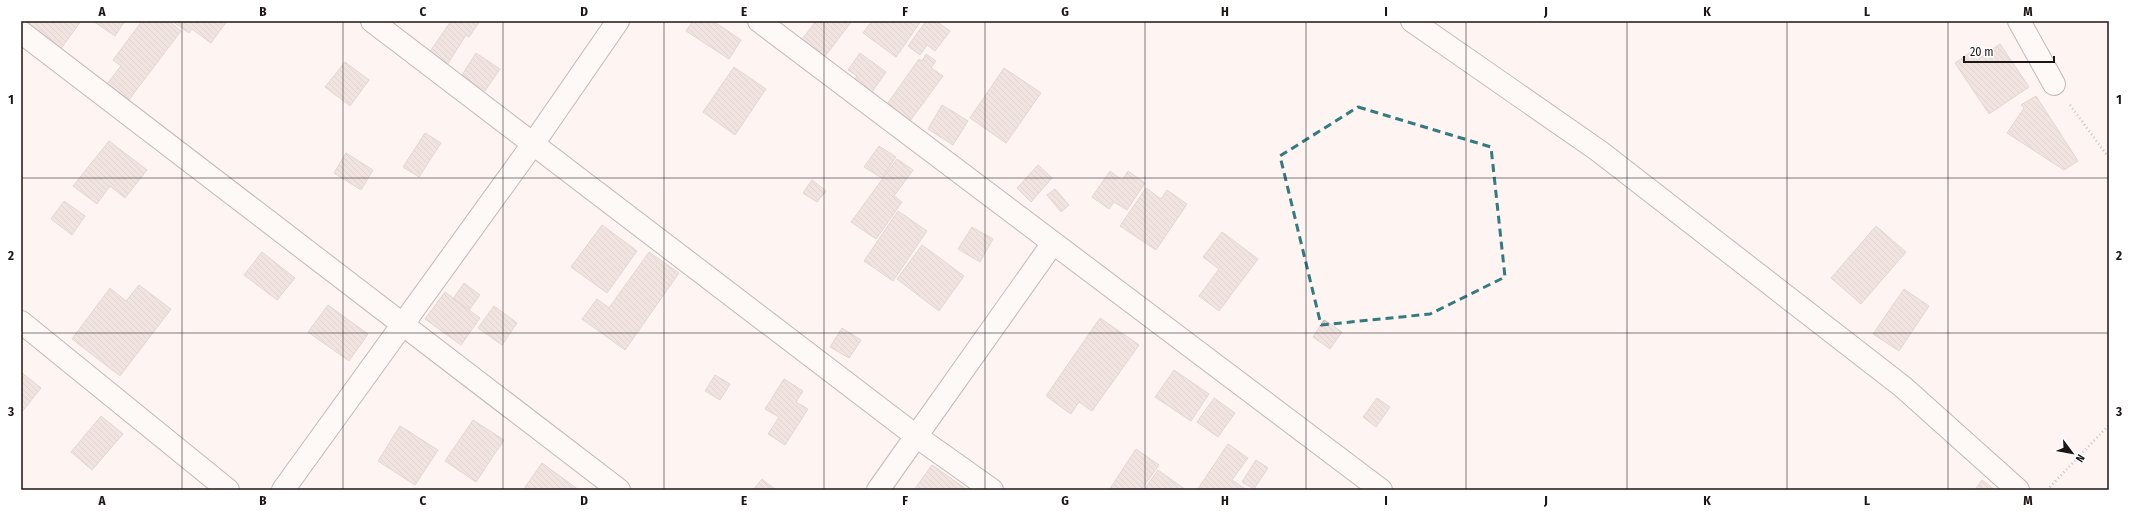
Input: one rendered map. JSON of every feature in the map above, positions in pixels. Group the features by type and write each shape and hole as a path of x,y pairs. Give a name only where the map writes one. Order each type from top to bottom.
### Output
{"street":[{"path":"372,21 916,436 992,490"},
{"path":"282,490 533,144 618,21"},
{"path":"759,21 1381,490"},
{"path":"1412,21 1599,151 1903,387 2018,490"},
{"path":"2019,21 2054,84"},
{"path":"21,32 619,490"},
{"path":"878,490 1053,243"},
{"path":"21,322 228,490"}],"path":[{"path":"2054,84 2109,158"},
{"path":"2047,490 2109,425"}],"highlighted area":[{"path":"1358,107 1491,147 1505,277 1430,314 1321,325 1280,156"}],"building":[{"path":"81,21 60,50 24,22"},
{"path":"93,21 125,21 115,36"},
{"path":"142,21 169,21 181,31 125,105 103,89 121,66 113,60"},
{"path":"172,21 227,21 211,43 192,29 189,33"},
{"path":"451,21 480,21 469,37 466,35 447,65 429,53"},
{"path":"693,21 713,21 741,40 729,59 686,31"},
{"path":"816,21 852,21 823,59 800,42"},
{"path":"872,21 921,21 896,57 863,33"},
{"path":"926,21 936,21 950,31 935,51 927,45 920,55 908,46"},
{"path":"2000,44 2029,87 1989,114 1955,63 1971,52 1977,60"},
{"path":"476,53 500,69 485,91 462,75"},
{"path":"860,53 886,72 870,95 852,83 857,76 848,70"},
{"path":"926,54 936,61 931,68 943,76 910,121 887,104 919,59 922,61"},
{"path":"345,62 369,80 350,106 325,87"},
{"path":"734,67 766,89 735,135 703,112"},
{"path":"1004,68 1041,93 1006,143 970,118"},
{"path":"2036,96 2078,161 2064,170 2007,133 2024,108 2021,105"},
{"path":"942,105 968,121 953,145 928,129"},
{"path":"425,133 441,143 419,177 403,167"},
{"path":"109,141 147,170 125,198 110,186 97,204 73,186"},
{"path":"879,146 896,157 882,178 864,167"},
{"path":"346,153 373,170 361,190 334,173"},
{"path":"897,159 913,170 894,196 902,202 876,239 851,222"},
{"path":"1038,165 1052,178 1031,202 1017,188"},
{"path":"1110,171 1122,180 1128,171 1145,183 1127,210 1114,202 1109,209 1092,197"},
{"path":"812,180 826,191 817,202 803,193"},
{"path":"1146,188 1161,199 1167,190 1187,204 1156,250 1120,226"},
{"path":"1055,189 1069,205 1061,212 1047,195"},
{"path":"64,201 85,216 72,235 51,219"},
{"path":"898,211 927,231 893,281 864,261"},
{"path":"602,225 637,251 607,293 571,267"},
{"path":"1876,226 1906,252 1861,304 1831,278"},
{"path":"972,227 993,239 980,262 958,249"},
{"path":"1222,232 1258,259 1219,311 1199,296 1219,269 1203,257"},
{"path":"922,245 964,276 939,311 897,279"},
{"path":"262,252 295,278 277,300 244,275"},
{"path":"649,252 679,273 625,350 582,319 597,299 609,308"},
{"path":"464,283 480,295 469,310 453,299"},
{"path":"139,285 171,309 120,376 72,339 110,288 126,301"},
{"path":"1904,289 1929,306 1899,351 1873,334"},
{"path":"445,292 480,318 461,345 425,319"},
{"path":"328,305 368,334 349,361 308,332"},
{"path":"494,306 517,323 502,345 478,328"},
{"path":"1100,318 1139,345 1092,411 1079,402 1071,414 1046,396"},
{"path":"1324,320 1342,332 1330,349 1313,337"},
{"path":"842,328 861,340 849,358 830,347"},
{"path":"1174,370 1209,394 1191,421 1155,397"},
{"path":"21,372 41,388 21,413"},
{"path":"715,375 730,384 720,400 705,391"},
{"path":"784,379 803,391 796,402 808,409 785,445 768,434 779,417 765,409"},
{"path":"1214,398 1235,413 1218,437 1197,422"},
{"path":"1377,398 1390,407 1376,427 1363,417"},
{"path":"101,416 123,434 92,470 71,452"},
{"path":"473,420 504,440 476,482 445,461"},
{"path":"400,426 438,450 415,485 378,461"},
{"path":"1228,444 1248,458 1232,480 1247,490 1197,490"},
{"path":"1136,449 1159,465 1141,490 1109,490"},
{"path":"1256,460 1268,468 1254,489 1242,482"},
{"path":"542,463 579,490 523,490"},
{"path":"932,465 966,489 914,490"},
{"path":"1158,470 1186,490 1144,490"},
{"path":"762,479 776,490 753,490"},
{"path":"1982,480 1995,490 1975,490"}]}
